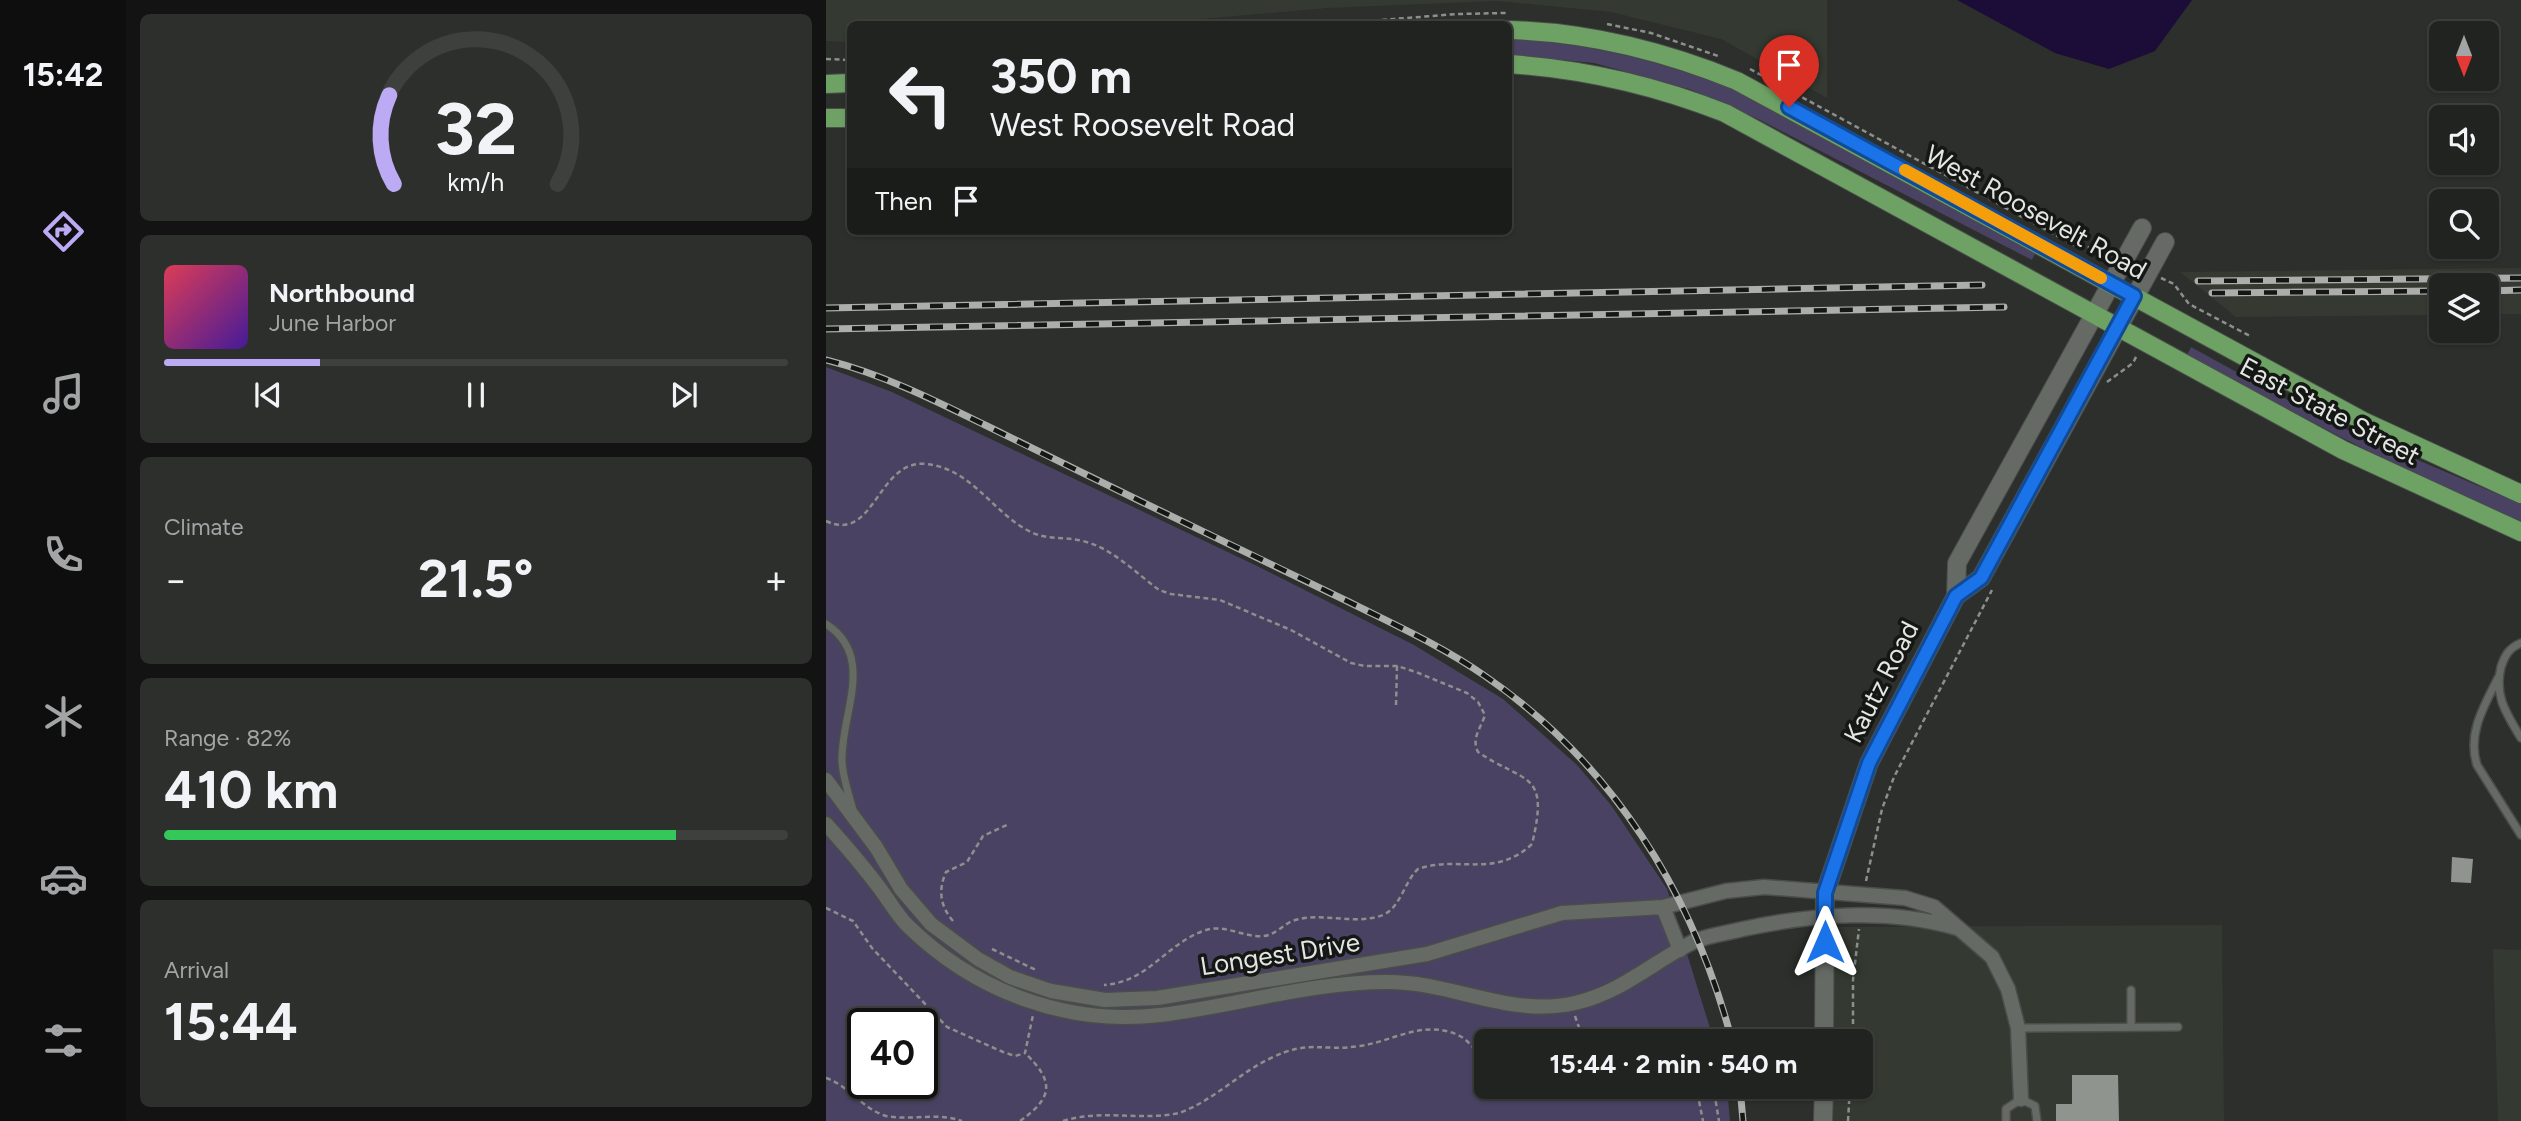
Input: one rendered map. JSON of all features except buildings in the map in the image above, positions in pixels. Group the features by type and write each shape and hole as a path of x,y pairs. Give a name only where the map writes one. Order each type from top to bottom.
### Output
{"main road":[{"name":"West Roosevelt Road","path":"1512,30 1576,35 1621,43 1672,57 1737,81 2363,421 2521,494"},
{"path":"1512,64 1566,69 1623,79 1726,113 2119,327"},
{"path":"826,83 847,83"},
{"path":"826,118 847,118"},
{"name":"East State Street","path":"2119,327 2366,461 2521,532"}],"street":[{"name":"Kautz Road","path":"1824,1029 1825,893 1869,763 1956,596 1957,563 2142,228"},
{"name":"Kautz Road","path":"1956,596 1981,578 2165,242"},
{"name":"Longest Drive","path":"826,780 854,816 901,889 931,924 978,959 1010,977 1041,988 1105,1000 1157,998 1427,954 1563,914 1595,909 1663,907 1726,891 1764,887 1905,898 1934,907 1965,930 1992,957 2008,989 2018,1028 2021,1099"},
{"name":"Longest Drive","path":"826,824 904,923 939,954 970,974 1036,1004 1091,1016 1158,1016 1351,983 1388,982 1418,984 1497,1003 1535,1007 1573,1004 1617,989 1697,940 1776,922 1825,917 1905,916 1965,930"},
{"path":"1663,907 1680,950"},
{"path":"1824,1099 1824,1121"}],"lane":[{"path":"826,624 840,634 853,661 842,764 854,816"},
{"path":"2521,643 2511,648 2504,657 2498,678 2475,729 2473,753 2477,765 2521,835"},
{"path":"2498,678 2497,694 2521,738"},
{"path":"2131,990 2131,1027"},
{"path":"2018,1028 2178,1027"},
{"path":"2006,1121 2006,1109 2021,1099 2035,1106 2036,1121"}],"path":[{"path":"826,59 847,60"},
{"path":"2173,287 2189,304 2250,336"},
{"path":"2101,392 2106,382 2126,370 2137,356"},
{"path":"826,521 842,526 857,522 899,470 912,464 927,464 965,478 1002,515 1027,531 1045,539 1080,540 1094,544 1159,590 1220,600 1291,630 1351,663 1397,666 1443,682 1478,702 1485,715 1476,736 1475,745 1478,752 1522,773 1534,788 1537,811 1532,844 1513,856 1490,864 1437,865 1418,869 1386,914 1356,919 1304,919 1291,922 1265,936 1206,930 1190,938 1132,980 1099,985"},
{"path":"1866,882 1882,809 1895,777 1992,590"},
{"path":"1396,705 1397,666"},
{"path":"956,925 942,905 940,892 946,872 967,862 983,836 1009,824"},
{"path":"826,908 853,921 872,948 947,1027 1015,1056 1025,1053"},
{"path":"1853,1029 1853,979 1859,930"},
{"path":"984,946 1045,975 1041,988"},
{"path":"1025,1053 1036,1004"},
{"path":"1573,1004 1579,1029"},
{"path":"1063,1121 1079,1117 1160,1118 1179,1113 1197,1105 1270,1058 1308,1045 1359,1046 1396,1034 1436,1030 1458,1035 1474,1049"},
{"path":"1020,1121 1040,1105 1047,1094 1043,1074 1025,1053"},
{"path":"826,1078 834,1080 858,1102 882,1115 900,1120 944,1118 962,1121"},
{"path":"1698,1099 1703,1121"},
{"path":"1715,1099 1719,1121"},
{"path":"1849,1121 1850,1099"},
{"path":"1028,1115 1035,1121"}],"shaded area":[{"path":"826,0 1827,0 1827,98 1721,39 1611,12 1497,1 1327,8 1178,21 847,21 847,42 826,41"},
{"path":"1957,0 2192,0 2155,51 2109,69 2055,53"},
{"path":"1512,39 1566,44 1650,61 1732,89 2036,252 2032,260 1756,118 1692,90 1594,63 1512,55"},
{"path":"2521,268 2521,314 2499,314 2499,273 2429,273 2429,315 2236,317 2180,272"},
{"path":"2191,347 2324,420 2521,504 2521,521 2435,484 2310,421 2187,355"},
{"path":"826,367 892,392 1255,565 1414,645 1503,699 1577,765 1611,805 1667,889 1710,1029 1474,1029 1474,1099 1728,1099 1730,1121 826,1121"},
{"path":"2222,925 2224,1121 1833,1121 1832,1099 1873,1099 1873,1029 1831,1029 1829,927"},
{"path":"2493,949 2521,950 2521,1121 2498,1121"}],"railway":[{"path":"2198,281 2521,278"},
{"path":"826,308 1982,285"},
{"path":"2499,291 2521,290"},
{"path":"2212,293 2429,291"},
{"path":"826,329 2004,307"},
{"path":"826,360 887,380 947,406 1401,628 1485,676 1530,711 1572,749 1609,791 1642,836 1670,883 1695,934 1728,1029"},
{"path":"1741,1099 1743,1121"}],"slow traffic":[{"path":"1905,170 2101,278"}],"route":[{"path":"1789,107 2134,296 2054,448 1981,578 1956,596 1869,763 1825,893 1825,942"}]}
